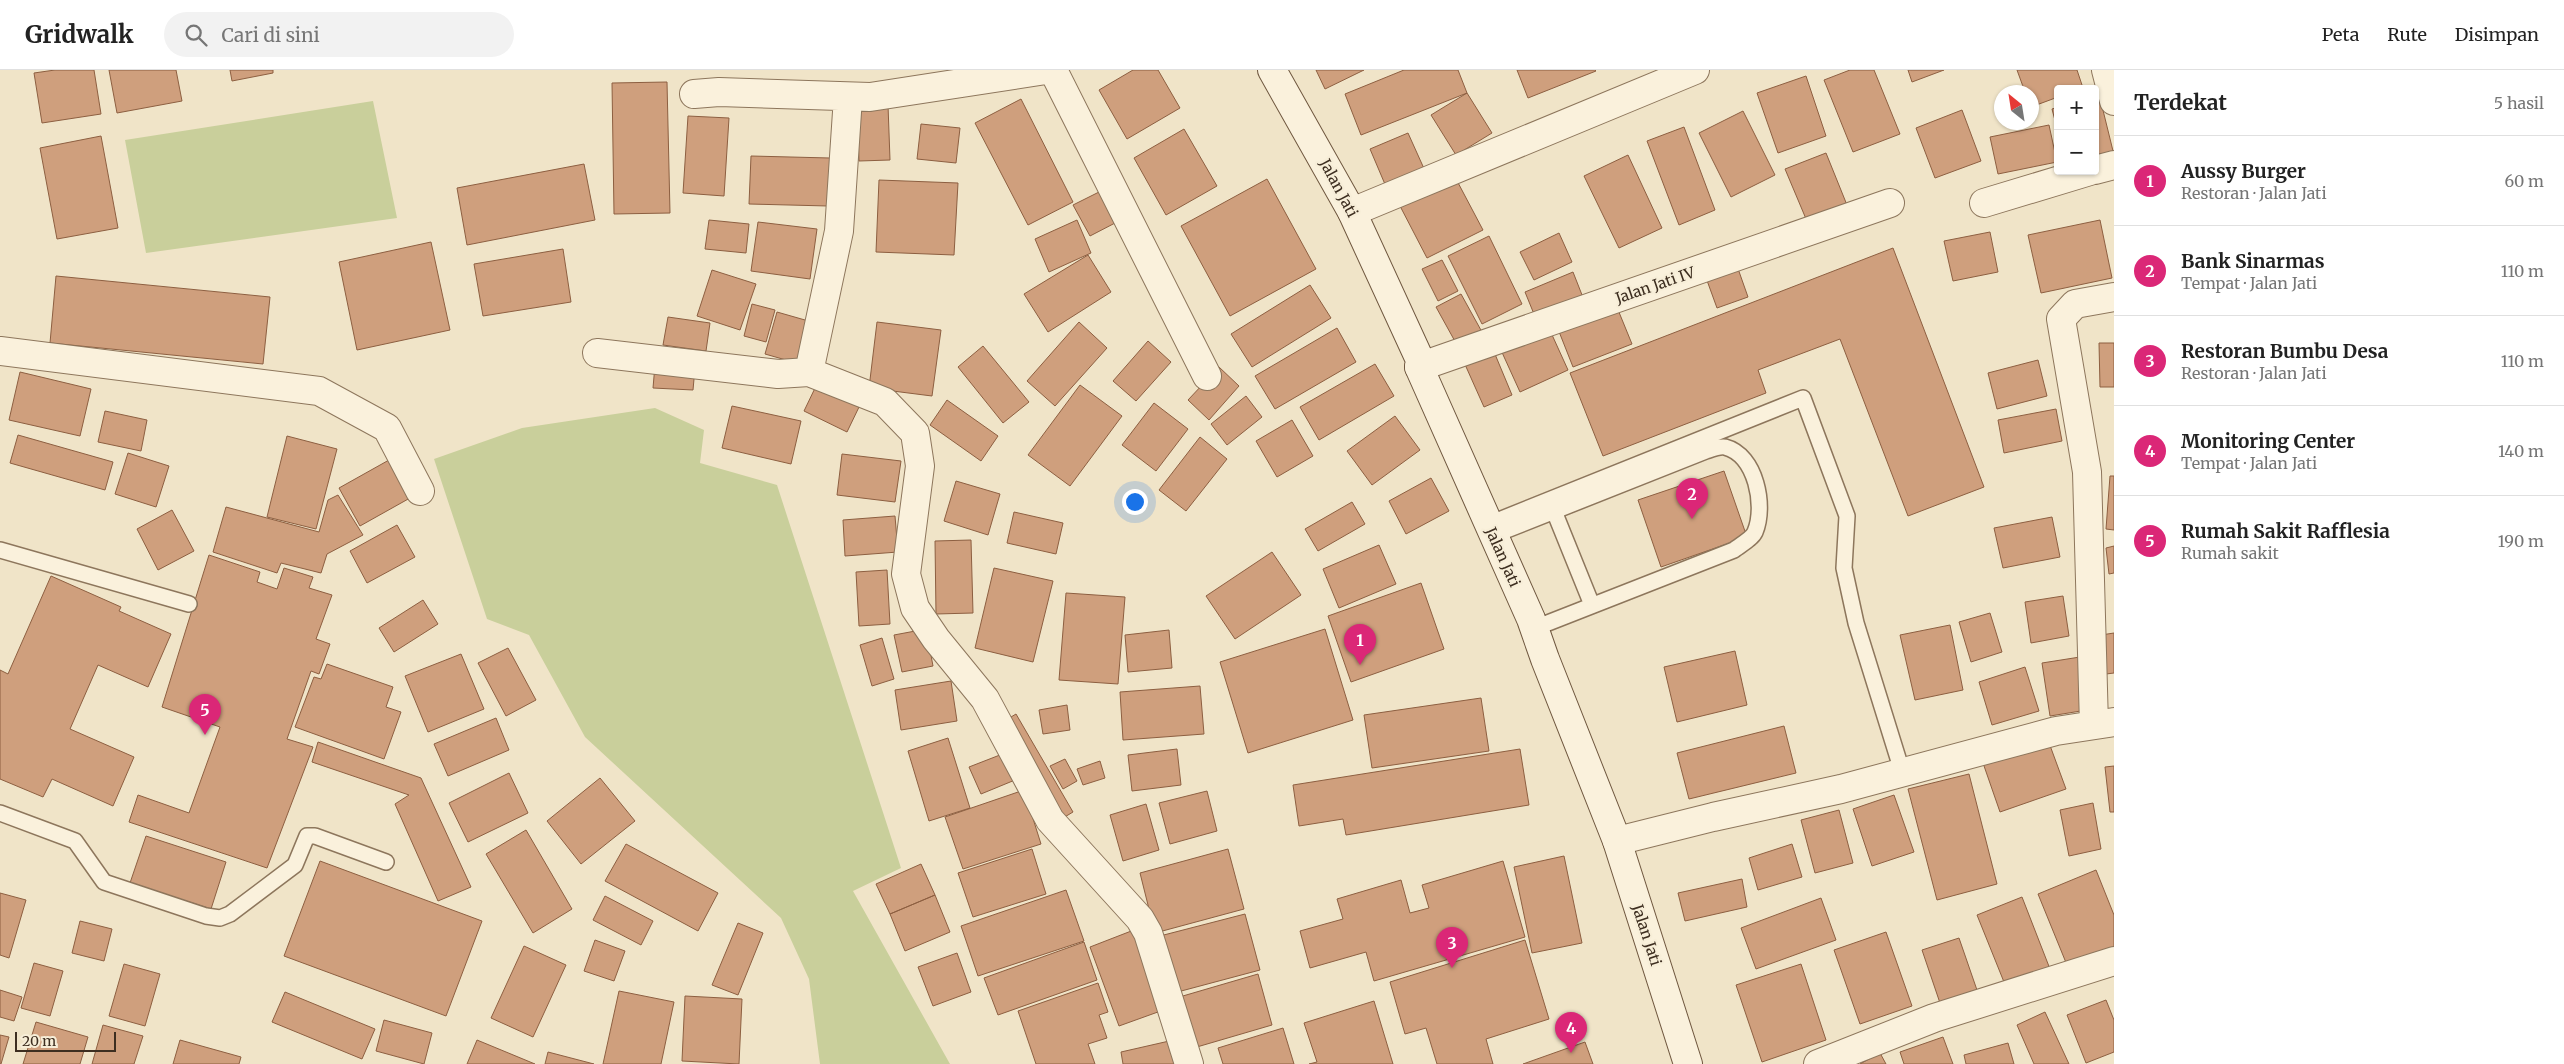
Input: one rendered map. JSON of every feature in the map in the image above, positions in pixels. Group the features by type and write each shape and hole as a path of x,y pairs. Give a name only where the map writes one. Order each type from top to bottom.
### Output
{"street":[{"path":"694,94 719,92 870,98 1046,70"},
{"path":"1053,70 1207,376"},
{"name":"Jalan Jati","path":"1272,70 1352,212 1420,360 1419,367 1534,628 1617,841 1688,1064"},
{"path":"1352,212 1695,70"},
{"path":"2106,70 2114,101"},
{"path":"809,372 839,231 848,96"},
{"path":"2099,169 2114,165"},
{"path":"1984,203 2077,175"},
{"name":"Jalan Jati IV","path":"1419,367 1890,203"},
{"path":"1617,841 1713,816 1841,789 2056,731 2104,724 2087,472 2061,319 2075,304 2114,297"},
{"path":"0,351 319,392 388,428 420,491"},
{"path":"597,353 778,374 809,372 884,402 915,433 920,466 906,574 915,608 936,639 985,699 1050,820 1140,919 1148,933 1189,1064"},
{"path":"1818,1064 1934,1018 2114,961"}],"lane":[{"path":"1491,529 1803,398 1847,516 1844,568 1856,623 1902,771"},
{"path":"1491,529 1554,511 1723,446 1734,451 1749,465 1759,503 1759,517 1754,534 1734,550 1534,628"},
{"path":"1554,511 1592,605"},
{"path":"0,550 189,604"},
{"path":"0,813 75,841 104,882 206,916 220,918 230,914 295,865 307,836 315,836 386,862"}],"green space":[{"path":"373,101 397,218 146,253 125,140"},
{"path":"655,408 704,430 700,463 777,485 901,868 853,891 950,1064 820,1064 809,979 781,918 585,737 529,635 487,619 434,459 522,428"}],"building":[{"path":"55,70 94,70 101,114 42,123 34,73"},
{"path":"109,70 176,70 182,101 117,113"},
{"path":"230,70 273,70 273,73 232,81"},
{"path":"1133,70 1158,70 1180,108 1127,139 1099,90"},
{"path":"1316,70 1364,70 1325,89"},
{"path":"1404,70 1458,70 1467,93 1361,135 1345,94"},
{"path":"1517,70 1595,70 1596,71 1528,98"},
{"path":"1850,70 1874,70 1900,134 1853,152 1824,80"},
{"path":"1908,70 1944,70 1912,82"},
{"path":"2017,70 2077,70 2082,85 2054,85 2054,98 2039,104 2039,85 2022,85"},
{"path":"1806,76 1826,136 1778,153 1757,93"},
{"path":"667,82 670,213 614,214 612,83"},
{"path":"1467,93 1492,133 1456,155 1431,115"},
{"path":"2099,98 2114,155 2099,158 2099,130"},
{"path":"1021,99 1073,202 1028,225 975,123"},
{"path":"888,105 890,160 859,161 857,107"},
{"path":"1962,110 1981,161 1935,178 1916,128"},
{"path":"1743,111 1775,175 1731,197 1699,133"},
{"path":"688,116 729,118 724,196 683,193"},
{"path":"921,124 960,128 956,163 917,159"},
{"path":"2049,125 2054,148 2054,163 1998,174 1990,137 2024,130 2039,130 2039,127"},
{"path":"1684,127 1715,210 1679,225 1647,141"},
{"path":"1184,129 1217,186 1166,215 1134,158"},
{"path":"1408,133 1426,173 1387,189 1370,149"},
{"path":"101,136 118,228 57,239 40,148"},
{"path":"1826,153 1849,210 1809,226 1785,169"},
{"path":"1628,155 1662,228 1619,248 1584,176"},
{"path":"751,156 830,158 828,206 749,204"},
{"path":"584,164 595,220 467,245 457,188"},
{"path":"1455,177 1483,230 1427,258 1400,206"},
{"path":"1267,179 1316,269 1230,316 1181,226"},
{"path":"879,180 958,183 954,255 876,252"},
{"path":"1101,191 1117,222 1090,236 1073,205"},
{"path":"709,220 749,224 746,253 705,249"},
{"path":"1077,220 1091,253 1049,272 1035,239"},
{"path":"2100,220 2112,278 2041,293 2028,235"},
{"path":"758,222 817,229 810,279 751,271"},
{"path":"1990,232 1998,272 1953,281 1944,241"},
{"path":"1559,233 1572,262 1534,280 1520,252"},
{"path":"1489,236 1522,304 1482,324 1448,256"},
{"path":"431,242 450,330 357,350 339,262"},
{"path":"1893,248 1984,487 1908,516 1840,339 1758,370 1766,393 1603,456 1570,373"},
{"path":"563,249 571,302 483,316 474,264"},
{"path":"1088,255 1111,292 1048,332 1024,294"},
{"path":"1442,260 1458,291 1438,301 1422,269"},
{"path":"1736,263 1748,297 1717,308 1705,275"},
{"path":"712,270 756,284 740,330 697,316"},
{"path":"1573,272 1584,300 1536,319 1525,292"},
{"path":"56,276 270,297 263,364 50,343"},
{"path":"1310,285 1331,318 1252,367 1231,334"},
{"path":"1461,294 1482,332 1457,345 1436,307"},
{"path":"1614,300 1632,344 1573,367 1556,324"},
{"path":"752,304 775,310 766,342 744,336"},
{"path":"777,312 812,322 800,364 765,354"},
{"path":"668,317 710,323 706,351 663,345"},
{"path":"877,322 941,330 932,396 869,388"},
{"path":"1079,322 1107,348 1055,406 1027,381"},
{"path":"1548,326 1568,370 1520,392 1500,348"},
{"path":"1337,328 1356,362 1275,409 1255,376"},
{"path":"1148,341 1171,362 1136,401 1113,381"},
{"path":"2099,343 2114,343 2114,387 2100,387"},
{"path":"983,346 1029,402 1003,423 958,367"},
{"path":"1492,347 1512,395 1484,407 1463,360"},
{"path":"2038,360 2047,396 1997,409 1988,373"},
{"path":"1375,364 1394,396 1319,440 1300,407"},
{"path":"655,365 695,368 693,390 653,388"},
{"path":"1219,367 1239,386 1209,420 1188,400"},
{"path":"20,372 91,389 80,436 9,420"},
{"path":"817,384 860,405 847,432 804,411"},
{"path":"1080,385 1122,416 1070,486 1028,455"},
{"path":"1246,396 1262,417 1227,445 1211,424"},
{"path":"947,400 998,436 981,461 930,425"},
{"path":"1154,403 1188,429 1156,471 1122,445"},
{"path":"732,406 801,421 791,464 722,448"},
{"path":"2056,409 2062,441 2004,453 1998,420"},
{"path":"105,411 147,420 141,451 98,442"},
{"path":"1395,416 1420,450 1372,485 1347,451"},
{"path":"1292,420 1313,456 1277,477 1256,441"},
{"path":"18,435 113,462 105,490 10,463"},
{"path":"287,436 337,449 316,529 267,517"},
{"path":"1200,437 1227,459 1186,511 1159,490"},
{"path":"128,453 169,466 156,507 115,494"},
{"path":"842,454 901,461 895,502 837,495"},
{"path":"389,460 410,498 360,526 339,488"},
{"path":"1724,471 1747,537 1661,567 1638,500"},
{"path":"2110,476 2114,476 2114,530 2106,529"},
{"path":"1431,478 1449,511 1406,534 1389,501"},
{"path":"956,481 1000,494 988,535 944,521"},
{"path":"338,495 363,535 327,554 321,573 281,563 277,573 213,552 226,507 319,532 328,500"},
{"path":"1352,502 1365,524 1318,551 1305,529"},
{"path":"172,510 194,551 158,570 137,529"},
{"path":"1014,512 1063,523 1056,554 1007,543"},
{"path":"895,516 898,552 845,556 843,520"},
{"path":"2052,517 2060,557 2003,568 1994,528"},
{"path":"397,525 415,557 367,583 350,551"},
{"path":"971,540 973,613 936,614 935,541"},
{"path":"1379,545 1396,584 1339,608 1323,569"},
{"path":"2114,546 2114,573 2109,574 2106,548"},
{"path":"1272,552 1301,595 1235,639 1206,596"},
{"path":"209,555 260,572 257,582 277,589 284,568 313,577 309,588 332,595 316,639 330,644 319,674 311,671 287,739 313,747 267,868 129,822 138,795 189,813 220,727 162,707"},
{"path":"994,568 1053,581 1033,662 975,648"},
{"path":"887,570 890,624 859,626 856,572"},
{"path":"51,576 121,607 119,611 171,634 148,687 98,665 70,729 134,757 113,806 52,779 43,797 0,779 0,670 8,674"},
{"path":"1421,583 1444,649 1351,682 1328,616"},
{"path":"1066,593 1125,597 1118,684 1059,680"},
{"path":"2063,596 2069,636 2031,643 2025,602"},
{"path":"423,600 438,624 394,652 379,628"},
{"path":"1990,613 2002,652 1971,662 1959,622"},
{"path":"1950,625 1963,690 1915,700 1900,635"},
{"path":"926,629 933,666 902,672 894,635"},
{"path":"1325,629 1353,720 1248,753 1220,662"},
{"path":"1169,630 1172,668 1128,672 1125,635"},
{"path":"2114,633 2114,673 2106,674 2101,635"},
{"path":"882,638 894,679 872,686 860,645"},
{"path":"508,648 536,700 506,716 478,663"},
{"path":"1735,651 1747,705 1677,722 1664,667"},
{"path":"461,654 484,709 428,732 405,676"},
{"path":"2080,657 2087,710 2050,716 2042,663"},
{"path":"327,664 393,687 386,707 401,712 384,759 295,727 314,677 321,679"},
{"path":"2025,667 2039,711 1992,725 1979,682"},
{"path":"951,681 957,721 901,730 895,690"},
{"path":"1200,686 1204,734 1123,740 1120,692"},
{"path":"1481,698 1489,751 1372,768 1364,715"},
{"path":"1067,705 1070,730 1043,734 1039,710"},
{"path":"1016,714 1073,812 1058,821 1001,723"},
{"path":"496,718 509,750 448,776 434,744"},
{"path":"1784,726 1796,773 1689,799 1677,753"},
{"path":"948,738 970,808 929,821 908,751"},
{"path":"2048,740 2066,789 2000,812 1983,763"},
{"path":"318,742 421,778 471,887 438,901 395,804 409,795 312,762"},
{"path":"1177,749 1181,785 1132,791 1128,755"},
{"path":"1520,749 1529,805 1346,835 1343,819 1299,826 1293,785"},
{"path":"1005,753 1015,780 981,794 969,767"},
{"path":"1065,759 1077,781 1063,789 1050,766"},
{"path":"1100,761 1105,778 1083,785 1077,769"},
{"path":"2114,766 2114,812 2110,812 2105,767"},
{"path":"509,773 528,813 468,842 449,803"},
{"path":"1969,774 1997,884 1937,900 1908,789"},
{"path":"600,778 635,821 581,864 547,821"},
{"path":"1024,790 1041,844 963,869 945,817"},
{"path":"1207,791 1217,831 1170,844 1159,803"},
{"path":"1894,795 1914,852 1872,866 1853,809"},
{"path":"2093,803 2101,849 2069,856 2060,810"},
{"path":"1146,804 1159,850 1123,861 1110,815"},
{"path":"1839,810 1853,863 1815,873 1801,820"},
{"path":"526,830 572,909 533,933 486,854"},
{"path":"146,836 226,862 211,909 130,883"},
{"path":"626,844 718,893 698,931 605,881"},
{"path":"1792,844 1802,877 1758,890 1749,858"},
{"path":"1032,849 1046,894 973,917 958,873"},
{"path":"1228,849 1244,909 1155,933 1140,873"},
{"path":"1564,856 1582,943 1532,953 1514,867"},
{"path":"320,861 482,921 446,1016 284,956"},
{"path":"1503,861 1525,937 1374,981 1366,952 1310,968 1300,931 1343,919 1337,899 1401,880 1410,913 1429,908 1422,885"},
{"path":"921,864 935,895 890,914 876,884"},
{"path":"2096,870 2114,915 2114,951 2069,970 2038,894"},
{"path":"1742,879 1747,907 1685,921 1678,893"},
{"path":"1066,890 1084,941 978,976 961,926"},
{"path":"0,893 26,900 9,958 0,955"},
{"path":"935,895 950,932 905,951 890,914"},
{"path":"605,896 653,921 641,945 593,920"},
{"path":"2022,897 2050,969 2006,987 1977,915"},
{"path":"1821,898 1836,940 1756,969 1741,928"},
{"path":"1245,914 1260,970 1170,994 1156,937"},
{"path":"80,921 112,929 104,961 72,953"},
{"path":"738,923 763,933 738,995 712,985"},
{"path":"1139,928 1169,1008 1119,1026 1090,947"},
{"path":"1886,932 1912,1006 1860,1024 1834,950"},
{"path":"1959,938 1978,993 1941,1006 1922,950"},
{"path":"595,940 625,951 614,981 584,971"},
{"path":"1525,940 1549,1019 1486,1039 1493,1064 1437,1064 1426,1028 1405,1034 1390,982"},
{"path":"1084,942 1097,980 998,1015 984,978"},
{"path":"524,946 566,965 533,1037 491,1018"},
{"path":"957,953 971,992 933,1006 918,967"},
{"path":"34,963 63,971 50,1016 21,1008"},
{"path":"124,964 160,974 145,1026 109,1016"},
{"path":"1801,964 1826,1040 1762,1062 1736,985"},
{"path":"1258,974 1272,1025 1190,1049 1176,998"},
{"path":"1098,983 1108,1012 1099,1015 1107,1038 1088,1044 1095,1064 1036,1064 1018,1011"},
{"path":"0,990 22,997 14,1021 0,1017"},
{"path":"619,991 674,1002 661,1064 603,1064"},
{"path":"285,992 375,1029 362,1059 272,1022"},
{"path":"685,996 742,999 739,1064 682,1061"},
{"path":"2106,1000 2114,1020 2114,1052 2086,1063 2067,1015"},
{"path":"1374,1001 1393,1064 1309,1064 1317,1062 1304,1023"},
{"path":"2045,1012 2069,1064 2034,1064 2017,1025"},
{"path":"384,1020 432,1033 424,1064 376,1051"},
{"path":"36,1022 88,1037 80,1064 23,1064"},
{"path":"103,1025 143,1036 134,1064 92,1064"},
{"path":"1283,1028 1294,1064 1223,1064 1218,1048"},
{"path":"0,1035 9,1037 1,1064 0,1064"},
{"path":"1943,1037 1953,1064 1904,1064 1900,1052"},
{"path":"1178,1039 1184,1064 1123,1064 1121,1052"},
{"path":"180,1040 241,1057 239,1064 173,1064"},
{"path":"477,1040 535,1064 467,1064"},
{"path":"1585,1042 1593,1064 1523,1064"},
{"path":"2008,1043 2014,1064 1966,1064 1964,1055"},
{"path":"548,1052 594,1064 545,1064"},
{"path":"1880,1053 1886,1064 1860,1064"}],"place":[{"name":"Bank Sinarmas","path":"1692,519"},
{"name":"Aussy Burger","path":"1360,665"},
{"name":"Rumah Sakit Rafflesia","path":"205,735"},
{"name":"Restoran Bumbu Desa","path":"1452,968"},
{"name":"Monitoring Center","path":"1571,1053"}]}
